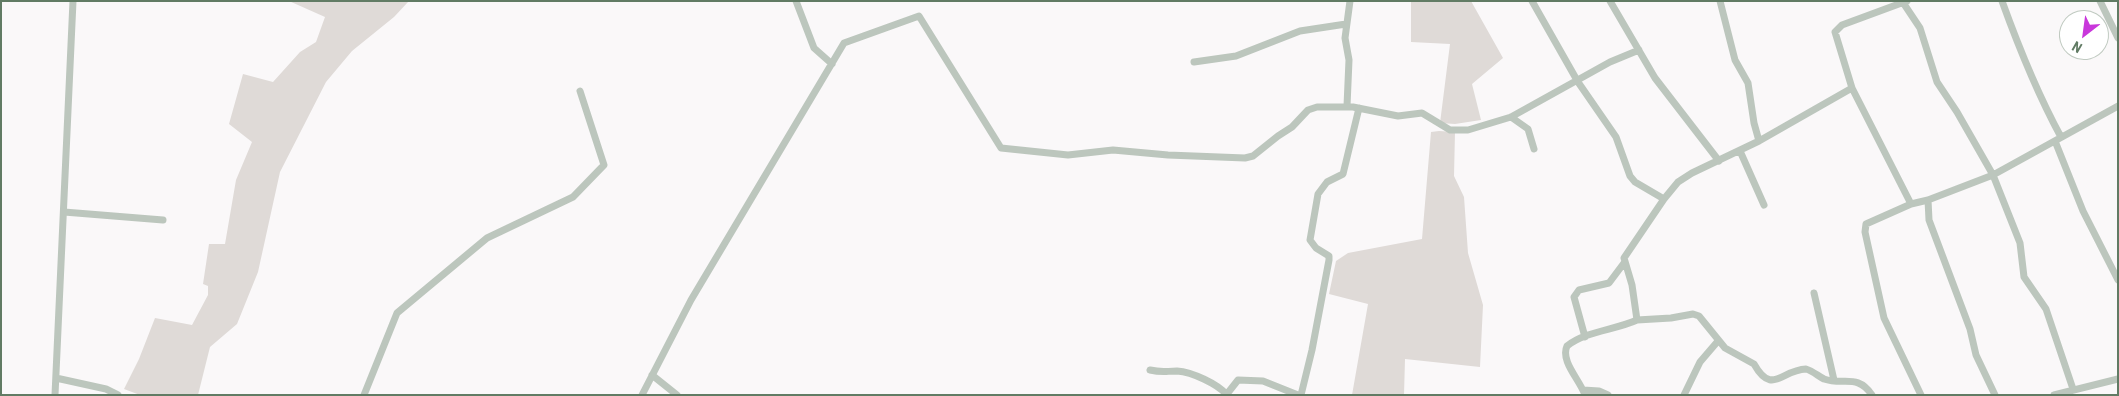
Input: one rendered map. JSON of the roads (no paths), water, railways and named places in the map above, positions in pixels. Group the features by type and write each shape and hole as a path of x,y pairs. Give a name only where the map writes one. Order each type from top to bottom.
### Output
{"street":[{"path":"55,395 73,1"},
{"path":"796,1 814,48 832,64"},
{"path":"1347,106 1349,73 1345,38 1350,1"},
{"path":"1532,1 1578,82 1616,137 1630,176 1635,182 1664,199"},
{"path":"1610,1 1655,78 1719,161"},
{"path":"1728,1 1720,3 1735,60 1751,92 1752,114 1759,141"},
{"path":"2002,1 2058,139 2082,211 2118,280"},
{"path":"2005,11 2006,1"},
{"path":"2100,1 2118,38"},
{"path":"1911,204 1852,88 1836,38 1836,30 1842,26 1905,2 1920,28 1937,82 1957,112 1993,175 2020,243 2024,277 2046,309 2073,389"},
{"path":"642,395 692,300 844,43 919,16 1001,148 1068,155 1113,150 1168,155 1245,158 1254,156 1292,127 1308,110 1317,107 1347,106 1398,116 1422,113 1443,126 1459,131 1511,117 1578,82 1610,62 1639,50"},
{"path":"1194,62 1236,56 1300,31 1346,24"},
{"path":"1585,336 1574,298 1579,290 1609,282 1624,263 1626,254 1678,182 1692,173 1759,141 1852,88"},
{"path":"364,395 397,313 487,238 574,197 604,165 580,91"},
{"path":"1921,395 1884,318 1865,227 1870,222 1911,204 1928,200 1993,175 2118,106"},
{"path":"1150,370 1164,374 1177,371 1188,373 1221,389 1227,394 1238,380 1263,381 1300,395 1314,341 1329,260 1329,256 1316,248 1310,240 1317,198 1327,182 1343,174 1359,108"},
{"path":"1511,117 1528,130 1534,149"},
{"path":"1740,151 1764,205"},
{"path":"1928,200 1930,220 1970,328 1976,355 1995,395"},
{"path":"64,212 163,220"},
{"path":"1624,263 1632,284 1637,320"},
{"path":"1814,293 1834,380"},
{"path":"1608,395 1598,391 1584,392 1571,368 1565,349 1570,343 1585,336 1624,326 1637,320 1672,318 1693,314 1705,321 1725,348 1751,361 1760,379 1767,385 1783,382 1801,369 1810,370 1824,379 1860,383 1867,387 1872,395"},
{"path":"1684,395 1700,362 1718,341"},
{"path":"652,375 677,395"},
{"path":"56,378 106,389 118,395"},
{"path":"2054,395 2073,389 2118,380"}]}
